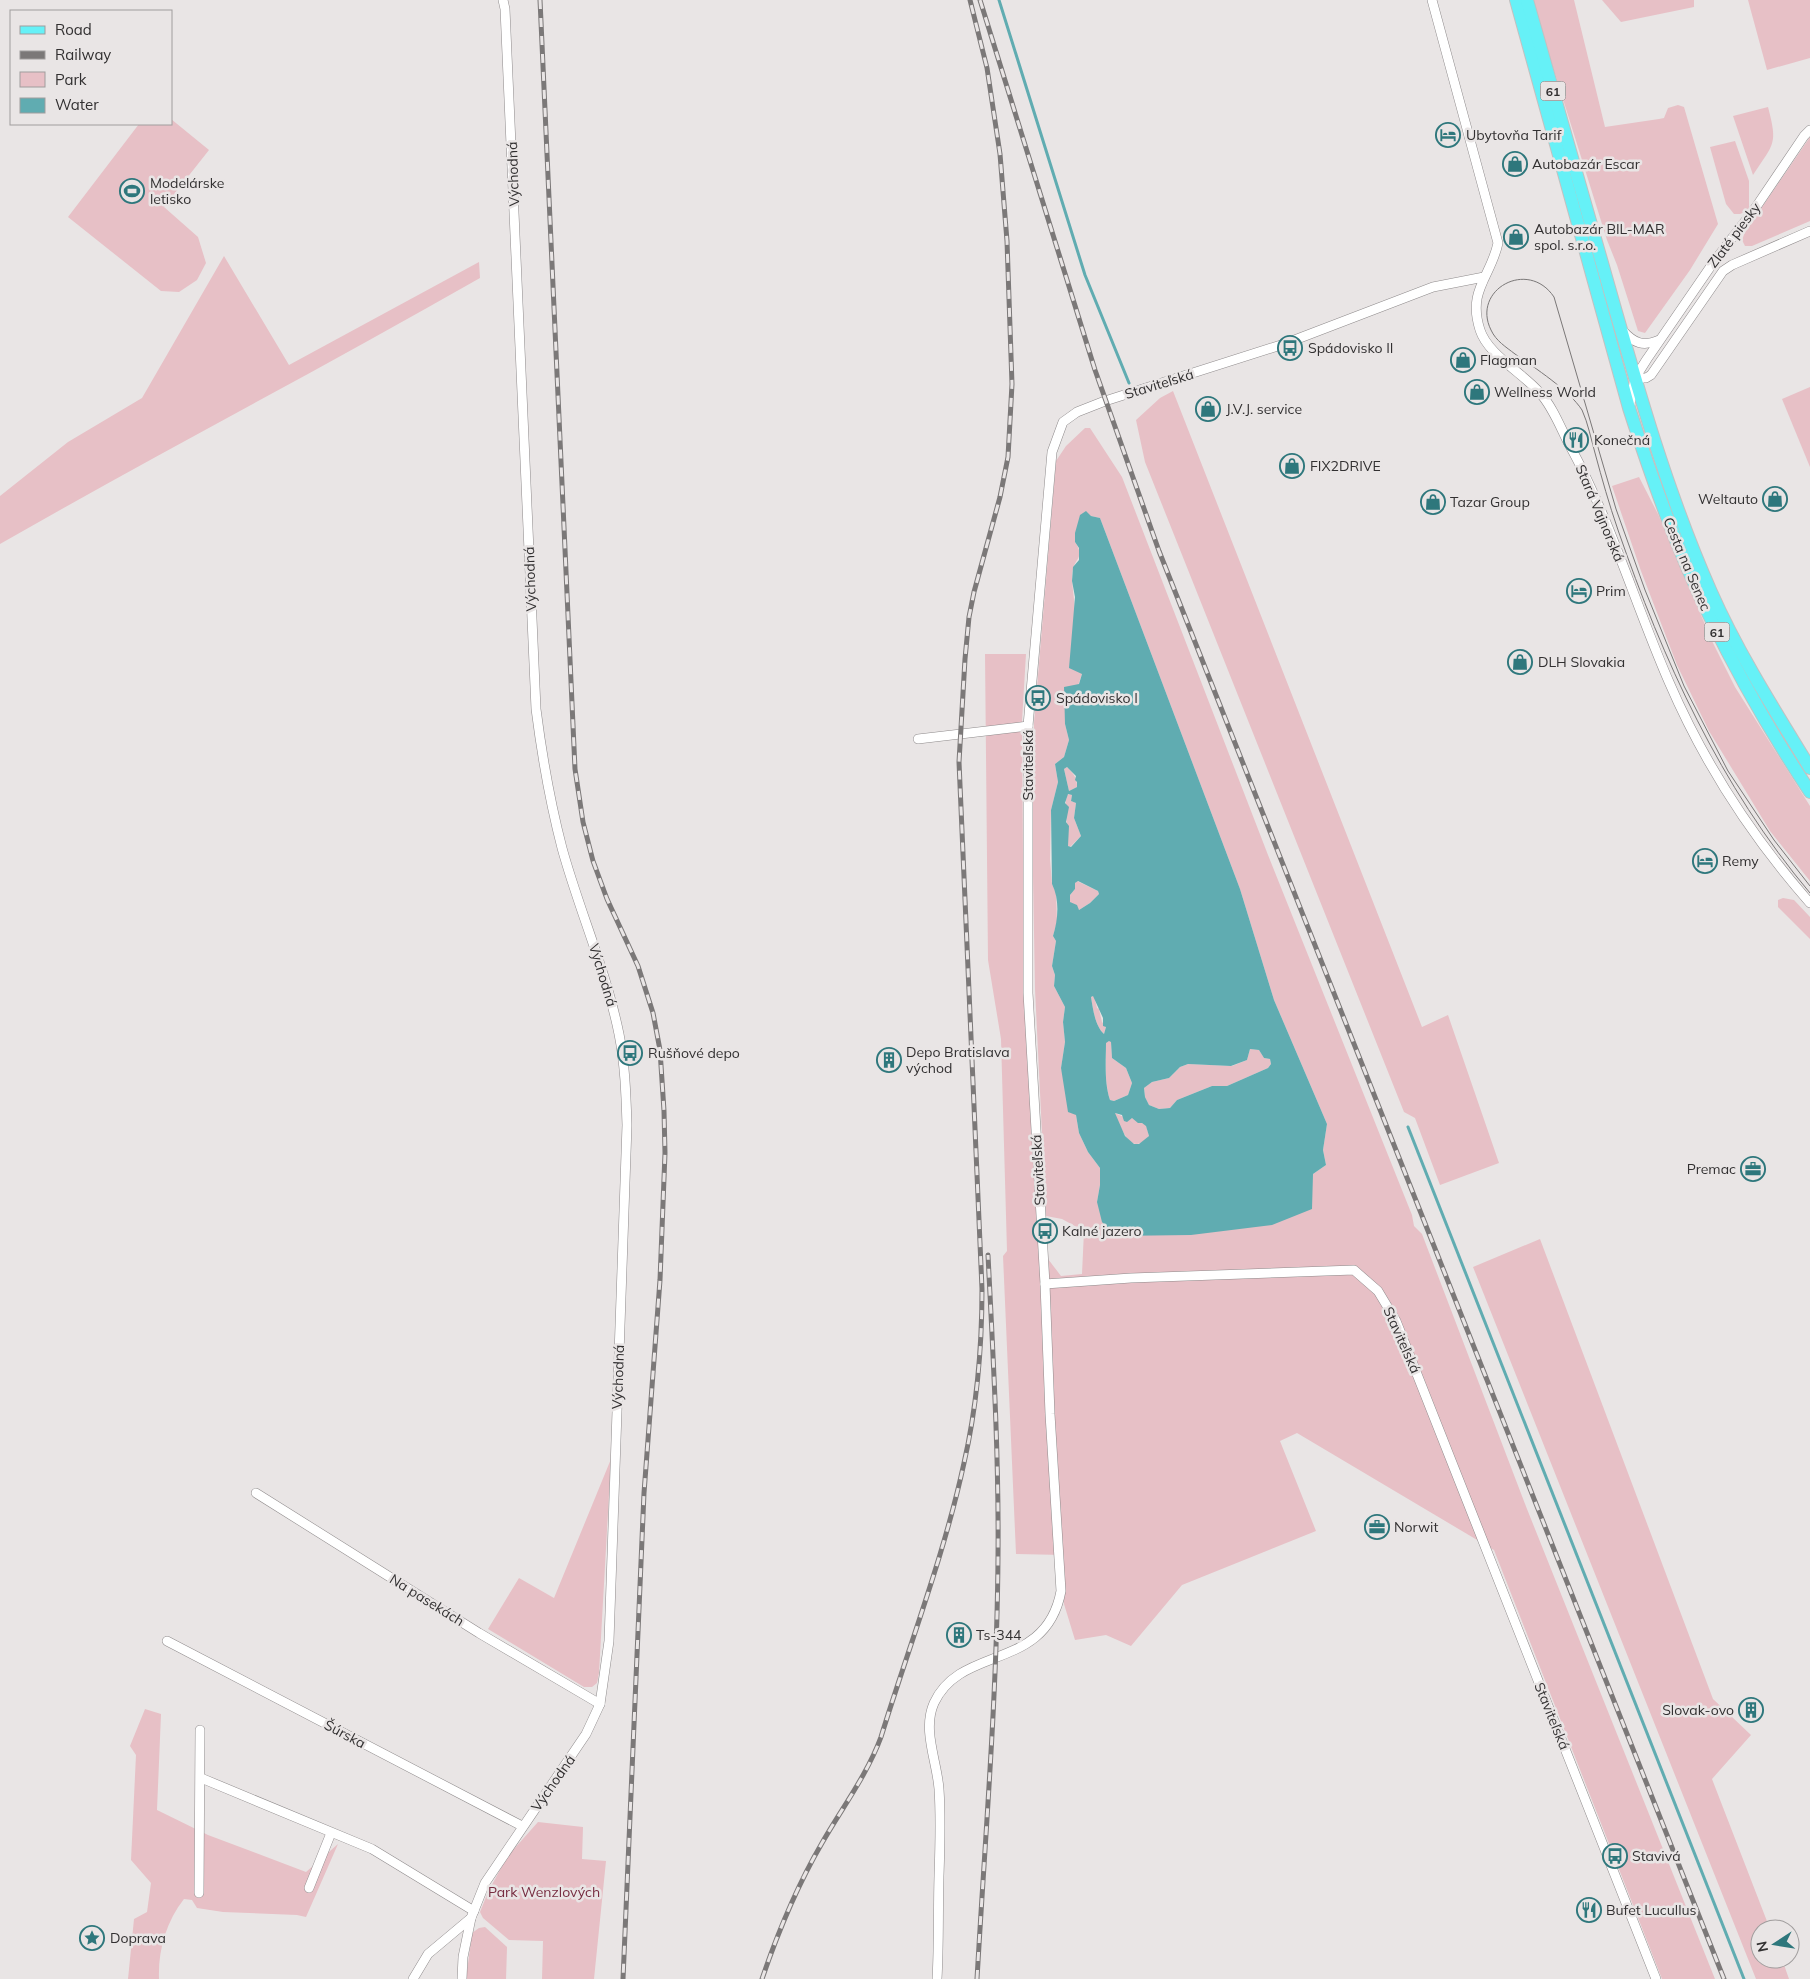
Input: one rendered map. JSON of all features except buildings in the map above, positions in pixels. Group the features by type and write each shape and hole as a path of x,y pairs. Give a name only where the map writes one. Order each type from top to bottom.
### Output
{"main road":[{"name":"Cesta na Senec","path":"1516,0 1629,408 1661,501 1709,616 1750,692 1810,792"},
{"name":"Cesta na Senec","path":"1527,0 1620,328 1672,497 1711,592 1757,679 1810,768"}],"street":[{"name":"Stará Vajnorská","path":"1432,0 1498,243 1495,259 1484,276 1477,297 1478,324 1486,341 1542,395 1572,449 1604,519 1659,659 1686,720 1718,779 1784,873 1810,903"},
{"name":"Východná","path":"412,1979 428,1954 472,1914 486,1882 522,1826 586,1734 600,1704 609,1641 627,1125 626,1090 620,1036 613,1006 560,840 546,779 536,709 504,4"},
{"name":"Zlaté piesky","path":"1629,408 1635,378 1659,340 1726,244 1756,207 1810,130"},
{"name":"Zlaté piesky","path":"1635,378 1646,378 1651,374 1723,271 1732,265 1810,231"},
{"name":"Staviteľská","path":"1484,276 1433,287 1284,344 1181,378 1111,398 1077,412 1064,422 1052,452 1028,726 1028,993 1045,1284 1131,1278 1354,1270 1378,1291 1396,1320 1656,1979"},
{"path":"1620,328 1630,339 1638,343 1648,344 1659,340"},
{"name":"Cesta na Senec","path":"1612,347 1635,378"},
{"path":"918,739 1028,726"},
{"path":"937,1979 940,1823 939,1788 930,1740 930,1720 934,1704 943,1688 952,1679 980,1663 1013,1652 1039,1634 1058,1608 1061,1591 1050,1414 1045,1284"},
{"name":"Na pasekách","path":"256,1493 479,1633 600,1704"},
{"name":"Šúrska","path":"167,1641 522,1826"},
{"path":"199,1894 200,1730"},
{"path":"201,1778 372,1849 472,1914 463,1957 462,1979"},
{"path":"309,1888 331,1833"}],"green space":[{"path":"1532,0 1574,0 1605,127 1664,118 1668,108 1678,105 1684,107 1718,224 1690,270 1645,333 1638,331 1607,240"},
{"path":"1602,0 1694,0 1694,7 1621,22"},
{"path":"1748,0 1810,0 1810,58 1767,70"},
{"path":"1768,107 1773,129 1772,143 1753,175 1733,116"},
{"name":"Modelárske letisko","path":"172,120 209,150 164,207 198,237 206,263 197,280 179,292 161,291 68,217 138,125 172,125"},
{"path":"1810,137 1810,221 1752,246 1745,246 1742,240 1745,232"},
{"path":"1735,141 1749,181 1749,210 1740,214 1734,214 1726,204 1710,147"},
{"path":"224,256 289,365 479,262 480,278 0,544 0,496 68,442 142,398"},
{"path":"1810,387 1810,467 1782,399"},
{"path":"1173,391 1422,1027 1448,1015 1499,1163 1440,1185 1415,1118 1404,1112 1145,462 1136,420 1160,398"},
{"path":"1085,428 1090,428 1122,477 1268,855 1412,1215 1414,1226 1422,1234 1527,1509 1715,1979 1662,1979 1494,1550 1297,1433 1280,1441 1316,1531 1182,1585 1131,1646 1106,1635 1075,1640 1064,1604 1063,1555 1016,1554 1003,1256 1007,1251 1001,1039 988,960 985,654 1026,654 1022,721 1024,990 1036,1211 1048,1259 1061,1276 1082,1274 1084,1231 1062,1219 1046,1216 1035,989 1032,819 1034,723 1056,461 1066,446","holes":["1091,516 1100,518 1240,889 1274,1000 1327,1124 1323,1150 1326,1165 1313,1174 1097,1202 1100,1168 1088,1152 1079,1133 1076,1115 1061,1068 1065,1042 1063,1022 1065,1007 1054,986 1055,975 1052,966 1056,941 1053,936 1057,922 1056,892 1052,884 1050,859 1051,810 1058,782 1055,764 1064,757 1069,740 1065,724 1082,674 1072,581 1074,565 1080,554 1075,542"]},
{"path":"1639,477 1658,514 1712,641 1735,687 1810,806 1810,881 1770,831 1709,731 1677,665 1641,571 1612,486"},
{"path":"1067,767 1075,776 1077,784 1077,787 1069,791 1064,769"},
{"path":"1067,794 1072,795 1071,801 1076,803 1074,818 1081,836 1070,847 1068,846 1066,813"},
{"path":"1077,881 1098,891 1099,894 1079,910 1070,902 1070,895 1075,889"},
{"path":"1783,898 1794,900 1810,917 1810,939 1778,907 1778,900"},
{"path":"1094,995 1102,1022 1106,1027 1104,1034 1098,1027 1095,1017 1091,997"},
{"path":"1111,1041 1112,1058 1126,1068 1132,1083 1128,1095 1114,1101 1110,1100 1106,1079 1106,1042"},
{"path":"1250,1049 1259,1050 1264,1058 1270,1059 1271,1064 1268,1068 1227,1086 1212,1086 1177,1100 1170,1108 1159,1109 1149,1105 1145,1097 1144,1088 1152,1082 1169,1078 1180,1067 1188,1064 1232,1066 1247,1060"},
{"path":"1115,1113 1146,1125 1149,1136 1143,1142 1132,1143 1124,1134"},
{"path":"1540,1239 1713,1699 1751,1735 1712,1779 1766,1919 1750,1919 1750,1964 1473,1267"},
{"path":"611,1459 599,1673 597,1683 592,1687 584,1687 488,1629 519,1578 554,1598"},
{"path":"145,1709 161,1714 157,1810 208,1835 306,1872 338,1844 306,1917 223,1912 197,1908 192,1900 184,1899 172,1917 164,1937 159,1979 128,1979 134,1919 147,1912 151,1883 131,1860 136,1755 130,1746"},
{"name":"Park Wenzlových","path":"538,1822 583,1827 582,1859 606,1861 594,1979 542,1979 543,1941 509,1940 483,1918 480,1912 488,1892 507,1857"},
{"path":"485,1927 507,1947 506,1979 466,1979 472,1933 479,1928"},
{"path":"1752,1969 1786,1969 1789,1979 1756,1979"}],"water":[{"name":"Kalné jazero","path":"1086,511 1091,516 1100,518 1240,889 1274,1000 1327,1124 1323,1150 1326,1165 1313,1174 1312,1209 1272,1225 1191,1235 1114,1236 1102,1222 1097,1202 1100,1168 1088,1152 1079,1133 1076,1115 1068,1112 1061,1068 1065,1042 1063,1022 1065,1007 1054,986 1055,975 1052,966 1056,941 1053,936 1057,910 1055,890 1052,884 1051,810 1058,782 1055,764 1064,757 1069,740 1065,724 1064,687 1079,684 1082,674 1069,668 1075,597 1072,581 1073,567 1079,560 1079,548 1075,542 1075,533 1080,515","holes":["1067,767 1076,776 1077,787 1069,791 1064,769","1068,794 1072,795 1071,801 1076,803 1074,818 1081,836 1071,847 1068,846 1069,826 1066,822 1069,807 1065,803","1078,881 1098,891 1099,894 1079,910 1077,905 1070,902 1070,895 1075,889 1075,883","1093,996 1103,1018 1103,1026 1106,1027 1104,1034 1096,1022 1091,997","1109,1041 1111,1042 1112,1058 1126,1068 1132,1083 1128,1095 1114,1101 1110,1100 1106,1072 1106,1043","1250,1049 1259,1050 1264,1058 1270,1059 1271,1064 1268,1068 1227,1086 1212,1086 1177,1100 1170,1108 1159,1109 1149,1105 1145,1097 1144,1088 1152,1082 1169,1078 1180,1067 1188,1064 1231,1066 1247,1060","1115,1113 1122,1115 1124,1121 1127,1122 1132,1118 1146,1126 1149,1136 1139,1144 1134,1144 1125,1136"]}],"waterway":[{"path":"999,0 1085,275 1129,383"},
{"path":"1408,1127 1744,1979"}],"tram line":[{"path":"1810,886 1774,840 1728,771 1684,686 1645,590 1616,509 1554,297 1543,286 1530,280 1517,280 1505,284 1495,292 1489,302 1487,315 1491,330 1501,344 1560,387 1582,410 1606,492 1635,579 1675,674 1697,720 1748,809 1810,893"}],"railway":[{"path":"540,0 575,769 583,822 593,861 607,899 638,966 653,1013 660,1050 664,1111 665,1153 660,1280 644,1493 623,1979"},
{"path":"762,1979 781,1927 804,1876 861,1778 881,1737 947,1532 969,1442 978,1377 982,1289 959,762 969,617 1000,497 1008,457 1012,384 1007,241 1000,154 987,68 970,0"},
{"path":"980,0 1095,370 1159,551 1724,1979"},
{"path":"977,1979 993,1715 998,1557 997,1443 988,1255"}],"place":[{"name":"Ubytovňa Tarif","path":"1448,135"},
{"name":"Autobazár Escar","path":"1515,164"},
{"name":"Modelárske letisko","path":"132,191"},
{"name":"Autobazár BIL-MAR spol. s.r.o.","path":"1516,237"},
{"name":"Spádovisko II","path":"1290,348"},
{"name":"Flagman","path":"1463,360"},
{"name":"Wellness World","path":"1477,392"},
{"name":"J.V.J. service","path":"1208,409"},
{"name":"Konečná","path":"1576,440"},
{"name":"FIX2DRIVE","path":"1292,466"},
{"name":"Weltauto","path":"1775,499"},
{"name":"Tazar Group","path":"1433,502"},
{"name":"Prim","path":"1579,591"},
{"name":"DLH Slovakia","path":"1520,662"},
{"name":"Spádovisko I","path":"1038,698"},
{"name":"Remy","path":"1705,861"},
{"name":"Rušňové depo","path":"630,1053"},
{"name":"Depo Bratislava východ","path":"889,1060"},
{"name":"Premac","path":"1753,1169"},
{"name":"Kalné jazero","path":"1045,1231"},
{"name":"Norwit","path":"1377,1527"},
{"name":"Ts-344","path":"959,1635"},
{"name":"Slovak-ovo","path":"1751,1710"},
{"name":"Stavivá","path":"1615,1856"},
{"name":"Bufet Lucullus","path":"1589,1910"},
{"name":"Doprava","path":"92,1938"}]}
